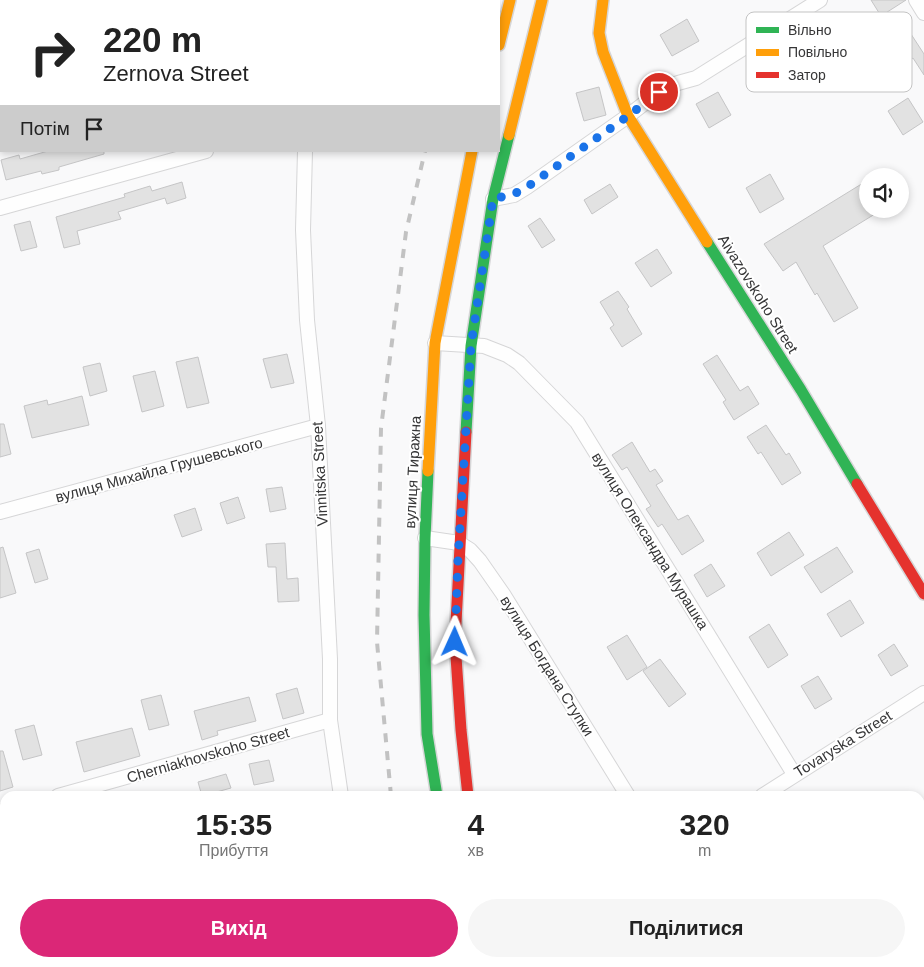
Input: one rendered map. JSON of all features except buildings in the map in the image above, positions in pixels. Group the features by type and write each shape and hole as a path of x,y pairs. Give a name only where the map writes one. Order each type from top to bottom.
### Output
{"main road":[{"path":"500,41 510,0"},
{"path":"467,791 455,642 471,346 493,199 542,0"},
{"name":"Aivazovskoho Street","path":"603,0 599,33 603,52 628,116 801,390 924,594"},
{"name":"вулиця Тиражна","path":"436,791 427,734 424,615 425,538 435,343 472,152"}],"street":[{"path":"801,12 820,0"},
{"path":"916,0 924,14"},
{"path":"493,199 514,194 527,187 659,92 678,83 696,78 746,47"},
{"path":"0,208 202,152"},
{"name":"Vinnitska Street","path":"305,152 302,230 307,320 318,426 330,659 330,720 340,791"},
{"name":"вулиця Олександра Мурашка","path":"435,343 484,346 497,350 519,363 577,422 794,774"},
{"name":"вулиця Михайла Грушевського","path":"0,512 318,426"},
{"path":"425,538 459,543"},
{"name":"вулиця Богдана Ступки","path":"459,543 470,550 480,561 503,594 625,791"},
{"name":"Tovaryska Street","path":"769,791 924,693"},
{"name":"Cherniakhovskoho Street","path":"76,791 330,720"}],"railway":[{"path":"391,791 377,642 381,428 406,232 425,152"}],"traffic: fast":[{"path":"466,432 471,346 493,199 509,135"},
{"path":"707,242 801,390 857,484"},
{"path":"428,471 424,615 427,734 436,791"}],"traffic: slow":[{"path":"500,41 510,0"},
{"path":"509,135 542,0"},
{"path":"603,0 599,33 603,52 628,116 707,242"},
{"path":"428,471 435,343 472,152"}],"traffic: jam":[{"path":"466,432 455,642 467,791"},
{"path":"857,484 924,594"}],"route":[{"path":"455,642 456,593 471,346 493,199 514,194 527,187 659,92"}]}
